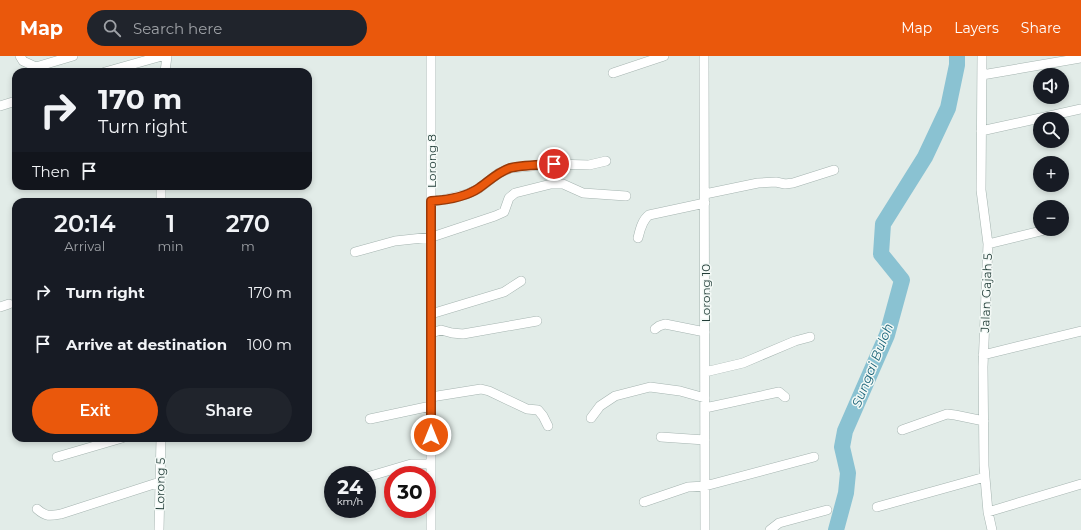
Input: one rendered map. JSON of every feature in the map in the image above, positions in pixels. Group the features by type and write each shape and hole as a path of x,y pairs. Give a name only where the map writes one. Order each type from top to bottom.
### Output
{"street":[{"path":"20,56 23,61 36,67 73,56"},
{"path":"119,68 162,56"},
{"path":"166,68 167,56"},
{"name":"Lorong 8","path":"431,56 431,530"},
{"path":"614,73 664,56"},
{"name":"Lorong 10","path":"704,56 706,530"},
{"name":"Jalan Gajah 5","path":"982,56 981,190 988,244 983,355 985,477 988,512 992,530"},
{"path":"982,76 1081,58"},
{"path":"0,106 12,102"},
{"path":"981,130 1081,109"},
{"path":"431,201 467,194 478,189 499,173 511,168 554,164 589,165 606,161"},
{"path":"638,238 641,227 646,217 649,215 758,183 793,183 834,170"},
{"path":"355,252 395,242 432,237 495,216 504,212 509,198 515,193 551,184 563,184 583,193 626,196"},
{"path":"988,244 1033,233"},
{"path":"431,314 504,292 521,281"},
{"path":"0,307 10,304"},
{"path":"431,333 441,330 463,334 537,321"},
{"path":"655,329 665,324 705,332"},
{"path":"983,355 1081,331"},
{"path":"705,372 743,363 795,341 810,337"},
{"path":"591,418 600,406 615,396 650,387 680,391 705,398"},
{"path":"370,419 431,401 481,389 489,391 527,409 538,410 548,426"},
{"path":"705,408 779,392 785,397"},
{"path":"902,430 947,414 984,421"},
{"path":"661,437 705,440"},
{"path":"57,457 108,442"},
{"name":"Lorong 5","path":"159,530 161,442"},
{"path":"644,502 688,487 705,486 814,457"},
{"path":"376,475 411,464 431,464"},
{"path":"877,507 985,477"},
{"path":"37,509 42,514 50,516 61,514 160,482"},
{"path":"988,512 1081,484"},
{"path":"770,530 779,523 827,510"}],"waterway":[{"name":"Sungai Buloh","path":"836,530 846,493 848,473 842,447 845,431 887,335 902,280 881,254 883,224 925,157 948,108 957,65 957,56"}],"route":[{"path":"431,435 431,201 467,194 478,189 499,173 511,168 554,164"}]}
